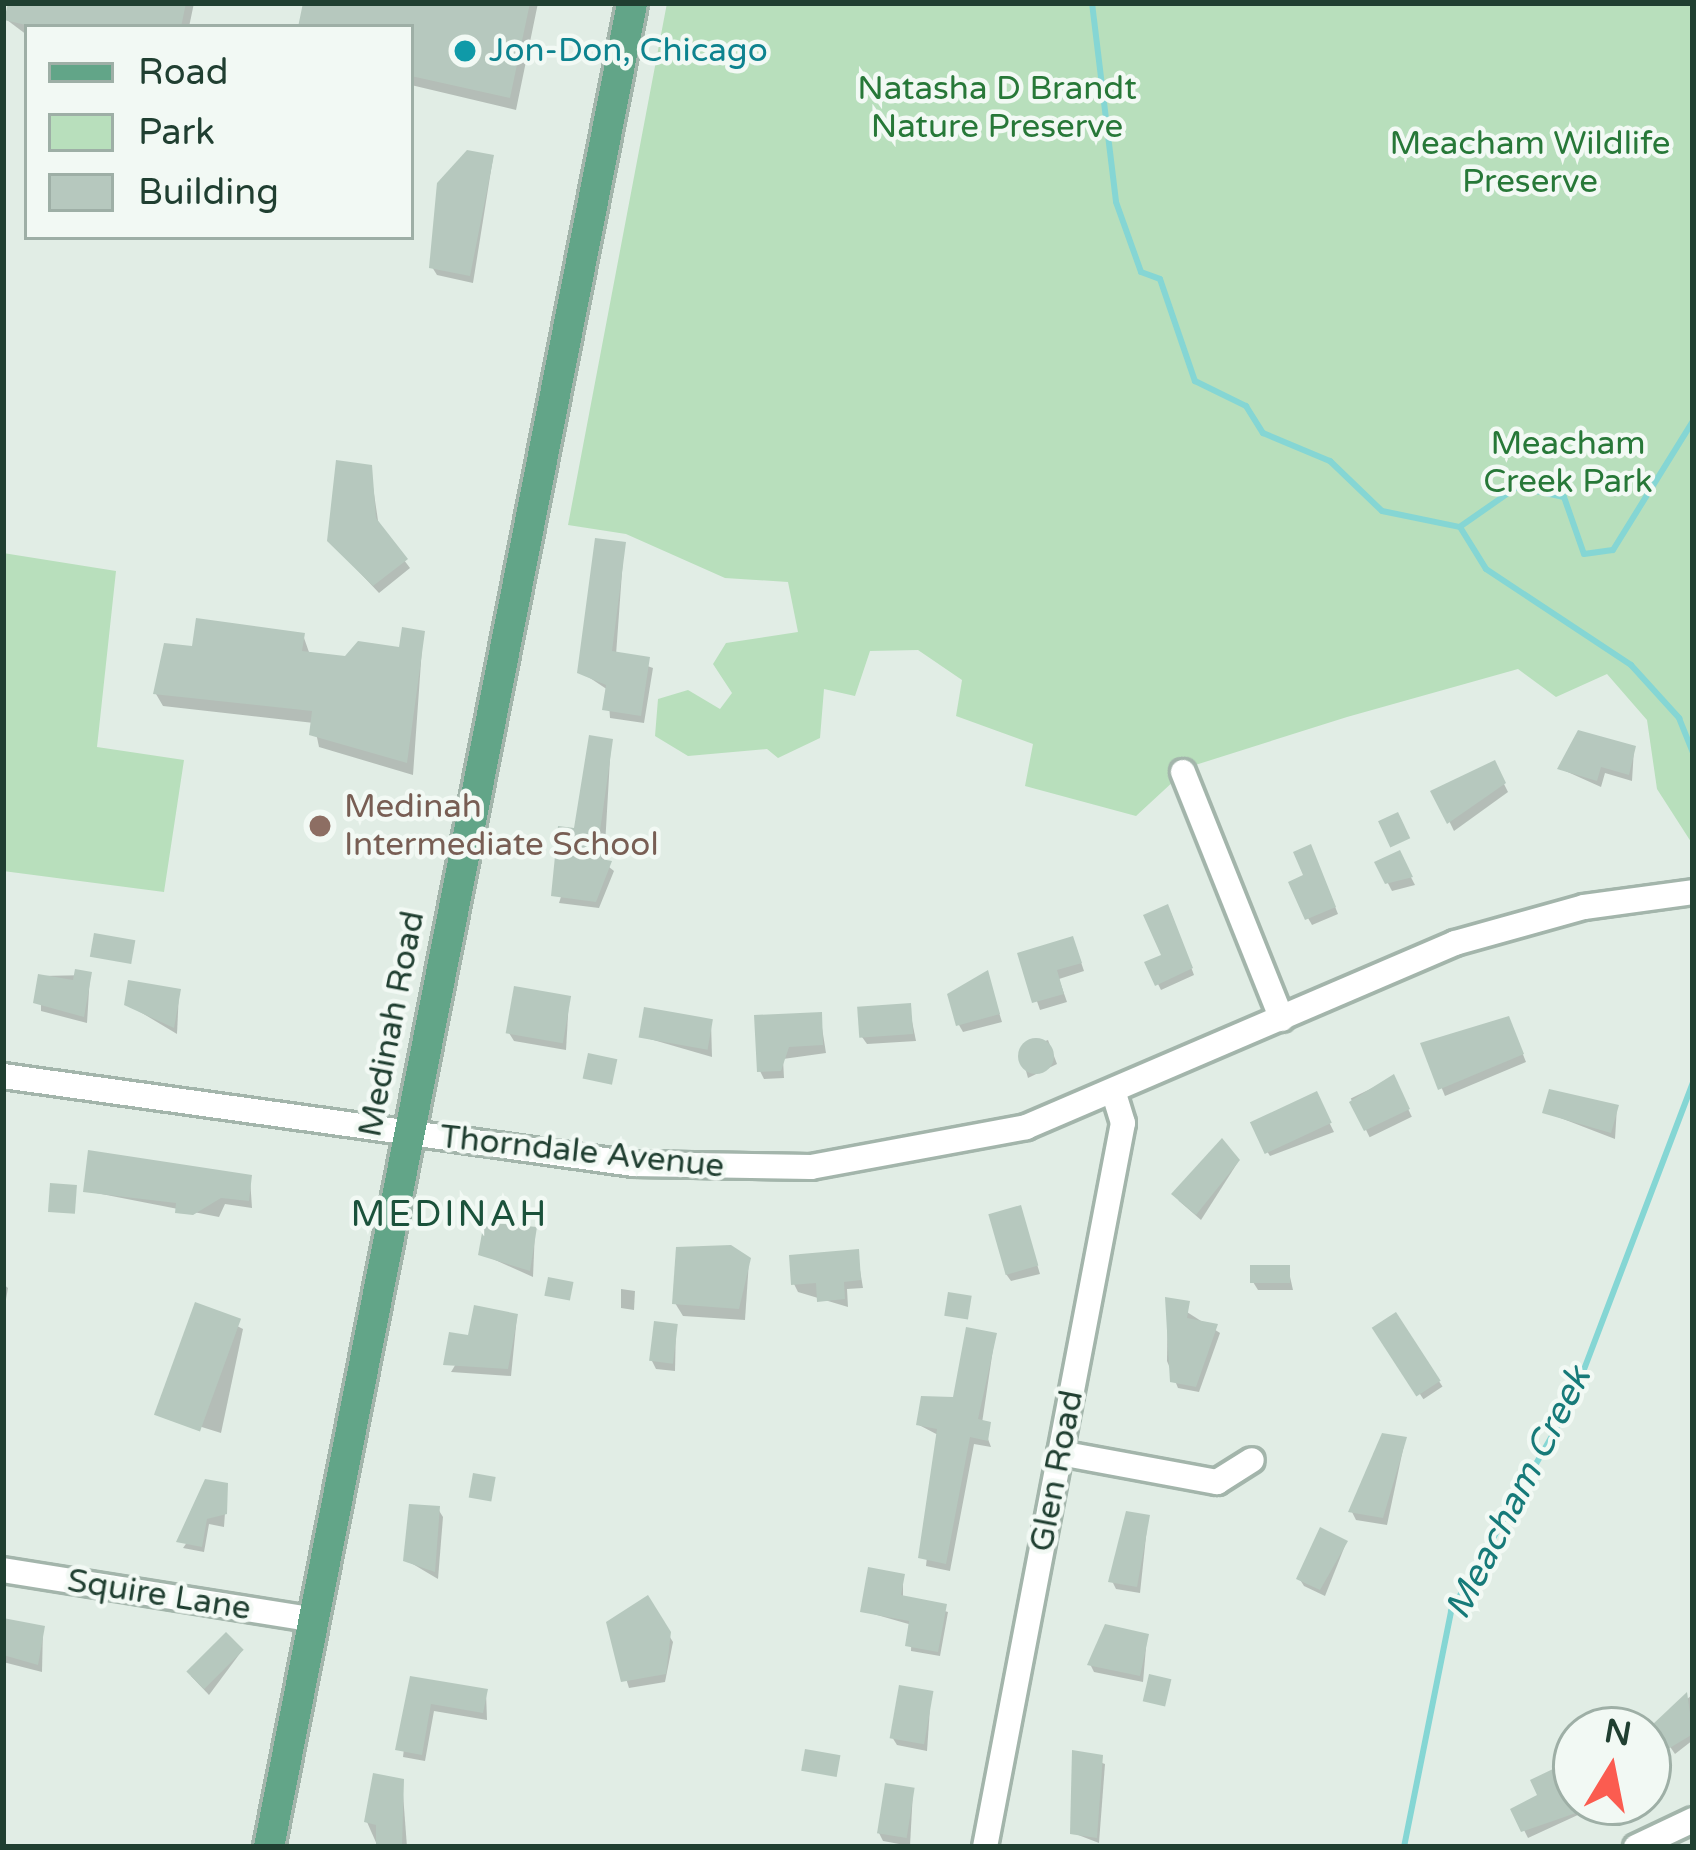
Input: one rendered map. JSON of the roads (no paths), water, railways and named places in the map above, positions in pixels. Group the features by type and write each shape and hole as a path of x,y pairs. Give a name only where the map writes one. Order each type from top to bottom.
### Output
{"main road":[{"name":"Medinah Road","path":"269,1847 632,3"}],"street":[{"path":"1183,772 1282,1019"},
{"name":"Thorndale Avenue","path":"3,1076 633,1164 811,1167 983,1139 1115,1096 1282,1019 1514,924 1693,892"},
{"name":"Glen Road","path":"985,1847 1123,1123 1115,1096"},
{"path":"1060,1453 1217,1482 1252,1460"},
{"name":"Squire Lane","path":"3,1570 314,1620"},
{"path":"1636,1847 1693,1820"}],"waterway":[{"name":"Meacham Creek","path":"1092,3 1116,202 1141,272 1160,279 1195,381 1246,406 1263,433 1330,461 1382,511 1460,527 1486,569 1631,665 1679,718 1693,752"},
{"path":"1461,526 1517,487 1564,497 1584,554 1613,550 1693,421"},
{"name":"Meacham Creek","path":"1404,1847 1451,1611 1572,1401 1693,1083"}],"place":[{"name":"Jon-Don, Chicago","path":"465,51"},
{"name":"Medinah Intermediate School","path":"320,826"}],"district":[{"name":"MEDINAH","path":"450,1215"}],"park label":[{"name":"Natasha D Brandt Nature Preserve","path":"997,108"},
{"name":"Meacham Wildlife Preserve","path":"1530,163"},
{"name":"Meacham Creek Park","path":"1568,463"}]}
